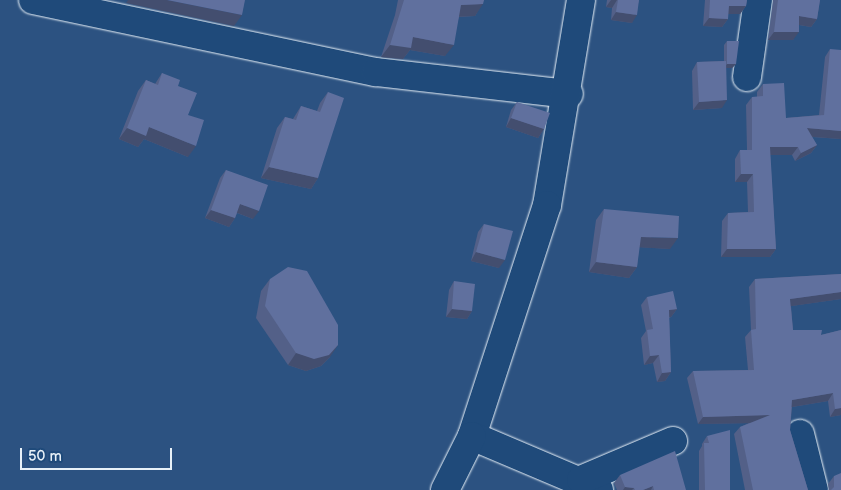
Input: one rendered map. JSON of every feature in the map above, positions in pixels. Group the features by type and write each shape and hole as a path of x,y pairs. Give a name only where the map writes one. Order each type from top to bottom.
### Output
{"street":[{"path":"33,0 376,72 568,94"},
{"path":"445,490 472,436 547,205 568,94 581,0"},
{"path":"747,77 758,0"},
{"path":"800,434 814,490"},
{"path":"472,436 590,485 674,441"}],"building":[{"path":"167,0 245,0 242,15"},
{"path":"404,0 484,0 483,4 461,5 454,45 413,37 411,48 390,45"},
{"path":"618,0 639,0 637,15 616,12"},
{"path":"710,0 747,0 746,6 729,6 728,19 709,18"},
{"path":"778,0 820,0 817,19 799,16 799,32 774,32"},
{"path":"727,41 739,41 736,64 727,64"},
{"path":"830,49 841,50 841,131 807,128 817,145 801,153 798,147 770,147 776,249 727,249 728,213 754,212 753,174 741,174 740,150 752,150 752,97 763,96 763,84 784,83 786,118 824,115"},
{"path":"726,61 727,100 699,102 697,62"},
{"path":"162,73 180,80 178,86 197,93 188,115 204,120 196,146 149,127 146,136 127,128 146,80 158,85"},
{"path":"328,92 344,98 318,178 269,167 285,117 296,120 301,106 320,112"},
{"path":"517,102 550,113 544,129 511,118"},
{"path":"226,170 268,185 259,211 240,204 235,218 211,210"},
{"path":"604,209 679,216 678,238 641,237 637,267 596,262"},
{"path":"484,224 513,231 505,260 476,252"},
{"path":"288,267 307,271 338,325 338,345 329,355 314,359 296,353 265,306 270,279"},
{"path":"841,274 841,292 790,299 793,330 822,330 821,335 841,330 841,408 835,409 833,393 792,400 790,430 808,490 753,490 740,427 770,415 703,417 693,371 754,370 751,330 756,329 755,279"},
{"path":"454,281 475,284 472,311 452,309"},
{"path":"673,291 677,309 669,310 671,372 662,373 659,355 650,356 647,330 653,329 647,297"},
{"path":"730,430 730,490 705,490 704,443 709,443 707,436"},
{"path":"675,451 686,490 654,490 653,486 643,490 635,490 634,488 625,487 620,475"},
{"path":"841,473 841,490 831,490 834,487 834,476"}]}
